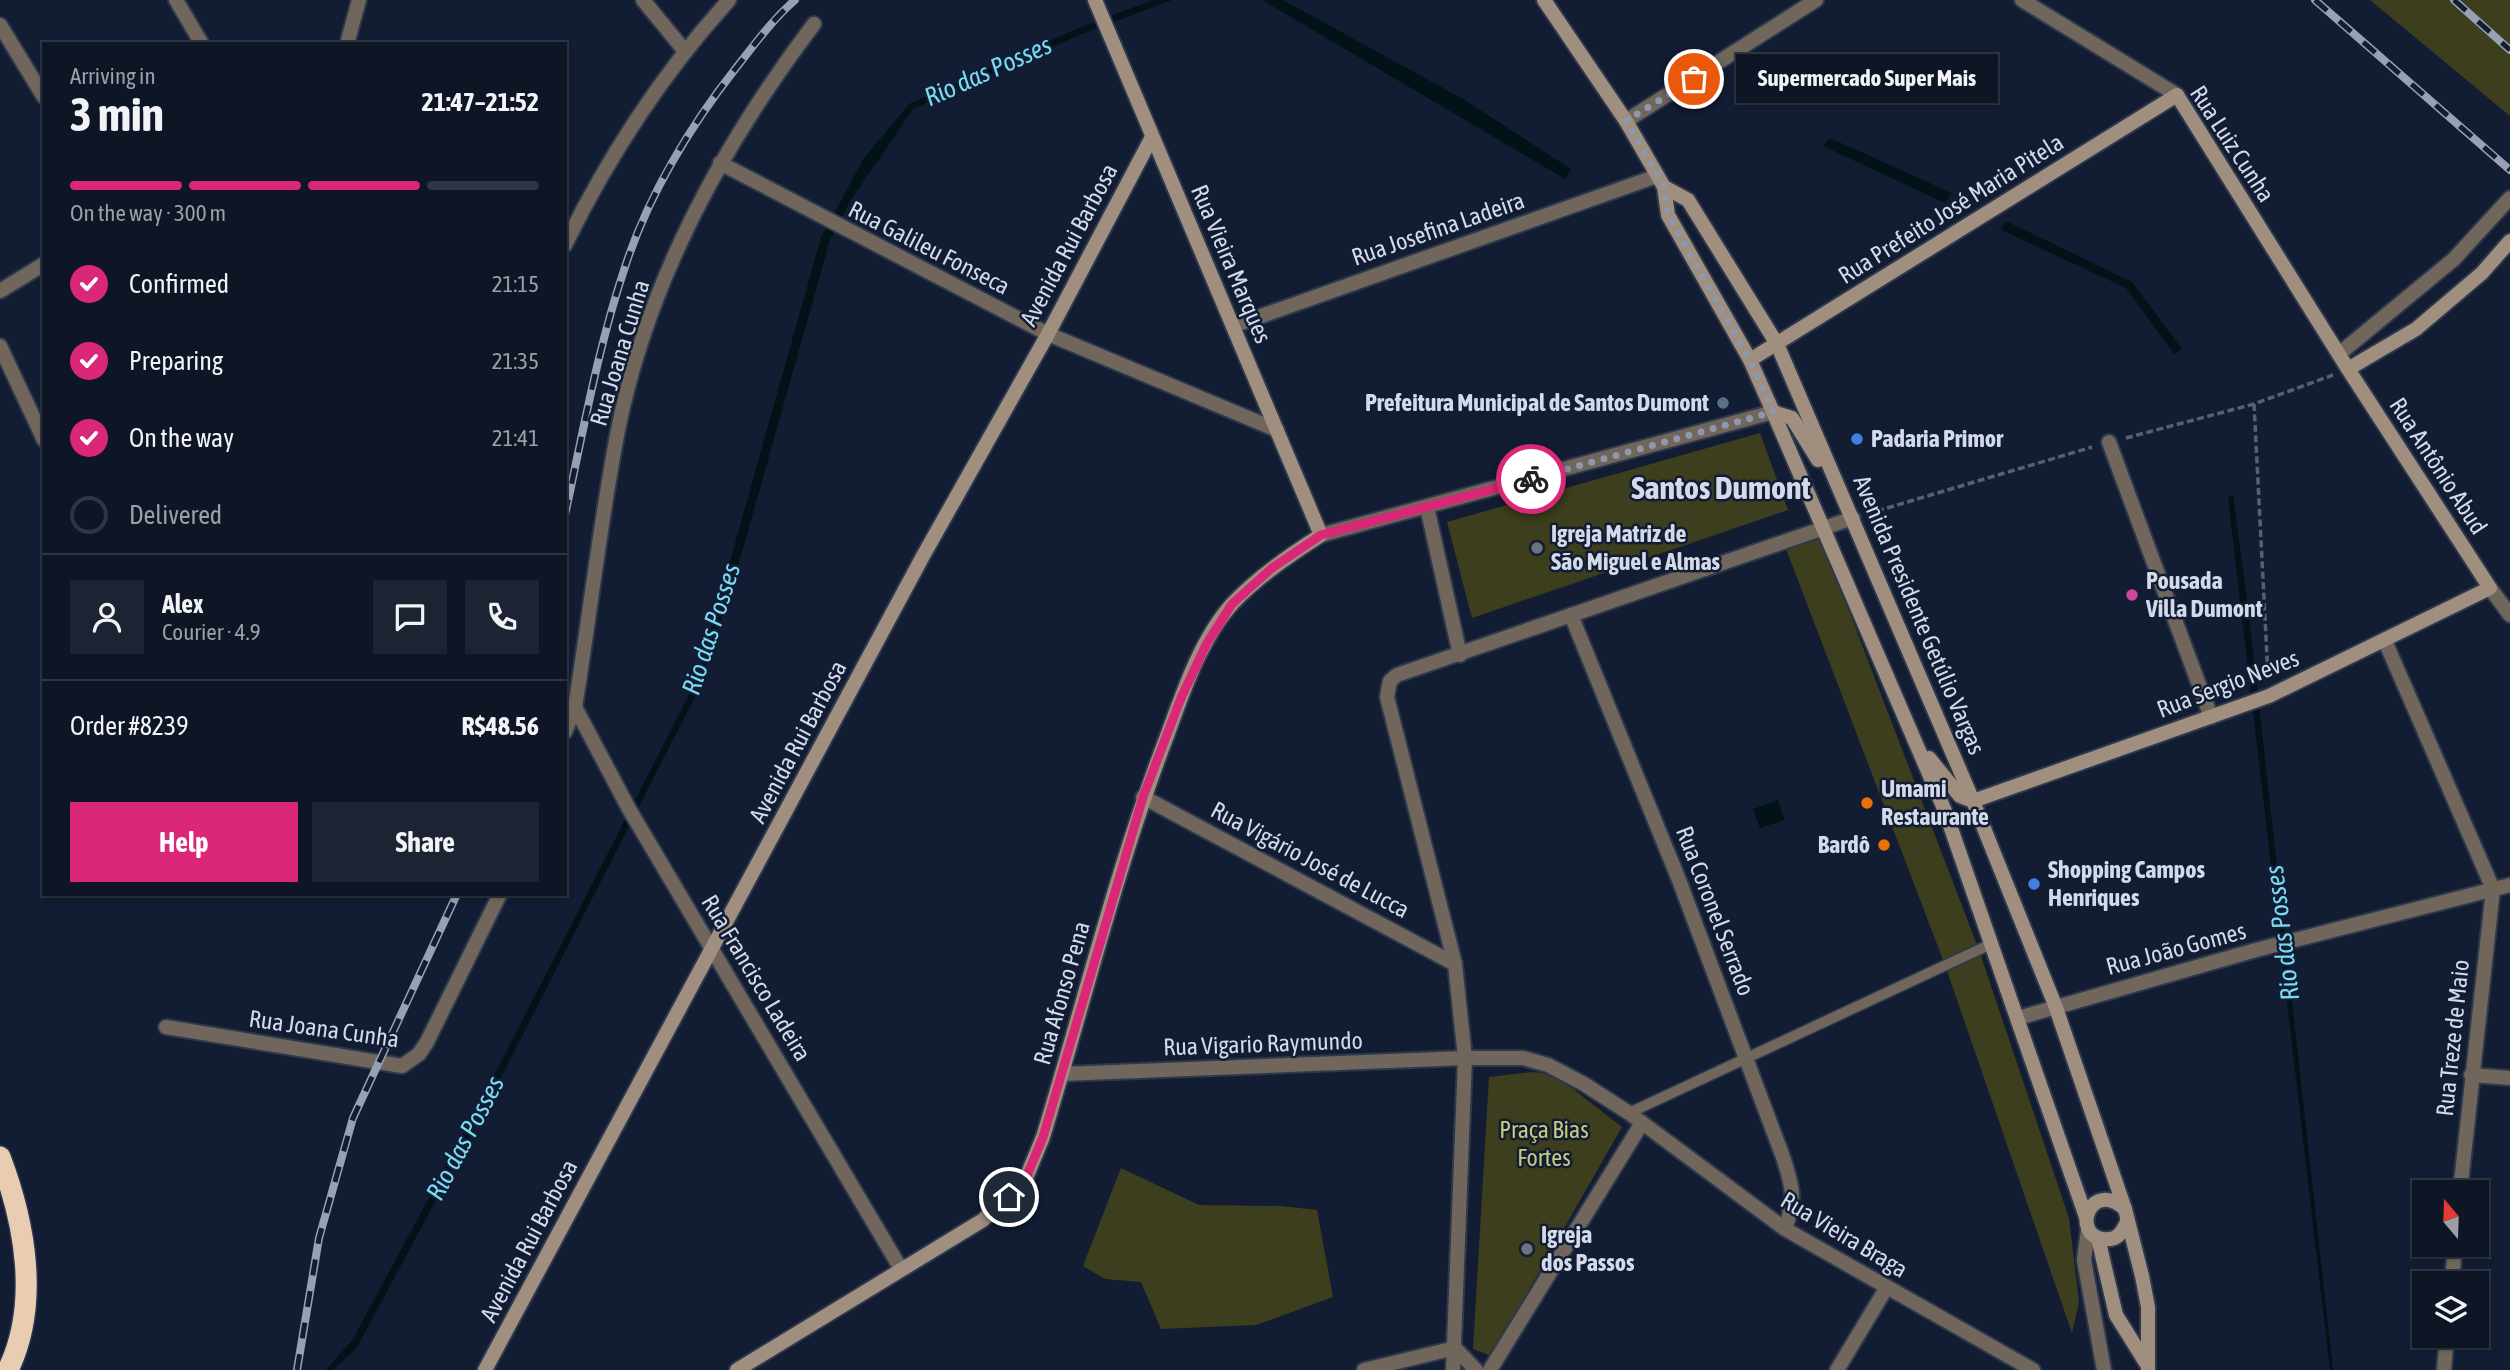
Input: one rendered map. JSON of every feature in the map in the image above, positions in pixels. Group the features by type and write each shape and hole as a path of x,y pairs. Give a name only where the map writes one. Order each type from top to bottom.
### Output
{"highway":[{"path":"0,1157 15,1197 25,1264 26,1314 12,1363"}],"main road":[{"name":"Avenida Presidente Getúlio Vargas","path":"1544,0 1626,121 1661,181 1668,215 1750,360 1773,412 1945,811 2091,1229 2116,1315 2147,1367"},
{"name":"Rua Vieira Marques","path":"1097,5 1321,535"},
{"name":"Rua Prefeito José Maria Pitela","path":"1750,360 2177,95"},
{"name":"Rua Luiz Cunha","path":"2177,95 2348,369"},
{"name":"Avenida Rui Barbosa","path":"485,1370 923,556 1048,334 1152,137"},
{"name":"Avenida Presidente Getúlio Vargas","path":"1661,181 1688,200 1777,344 1973,801 2055,1005 2126,1215 2148,1307 2147,1367"},
{"path":"2348,369 2416,329 2482,273 2510,241"},
{"name":"Rua Antônio Abud","path":"2348,369 2490,587"},
{"path":"1773,412 1792,418 1853,518"},
{"name":"Rua Afonso Pena","path":"737,1370 983,1220 1026,1178 1043,1137 1143,797 1181,698 1207,643 1232,604 1272,568 1321,535"},
{"name":"Rua Sergio Neves","path":"1973,801 2265,697 2385,641 2490,587"},
{"path":"1898,702 1947,783 1960,796 1973,801"},
{"path":"2102,1199 2115,1200 2126,1215 2122,1234 2111,1240 2091,1229 2091,1205 2102,1199"}],"street":[{"path":"176,0 201,42"},
{"path":"348,42 359,0"},
{"path":"643,0 684,50"},
{"path":"567,241 596,181 684,50 729,0"},
{"name":"Rua Luiz Cunha","path":"2022,0 2177,95"},
{"path":"1626,121 1812,1"},
{"name":"Rua Joana Cunha","path":"567,727 575,708 618,429 644,339 680,242 720,163 768,86 814,24"},
{"path":"0,25 42,94"},
{"name":"Rua Galileu Fonseca","path":"720,163 1048,334 1277,430"},
{"name":"Rua Josefina Ladeira","path":"1233,326 1661,181"},
{"path":"2339,354 2454,258 2510,198"},
{"path":"0,290 42,265"},
{"path":"0,346 42,436"},
{"path":"1321,535 1773,412"},
{"path":"2109,442 2211,717"},
{"path":"1427,507 1460,655"},
{"path":"1453,1370 1465,1058 1455,964 1387,697 1390,681 1397,675 1853,518"},
{"path":"2490,587 2510,613"},
{"name":"Rua Coronel Serrado","path":"1571,615 1748,1058 1793,1189 1793,1205 1785,1229"},
{"path":"2385,641 2493,889"},
{"name":"Rua Francisco Ladeira","path":"575,708 633,816 901,1269"},
{"name":"Rua Vigário José de Lucca","path":"1143,797 1455,964"},
{"name":"Rua João Gomes","path":"2018,1018 2055,1005 2256,950 2510,885"},
{"name":"Rua Treze de Maio","path":"2461,1180 2493,889"},
{"name":"Rua Joana Cunha","path":"166,1027 402,1066 419,1054 427,1042 499,896"},
{"path":"1465,1058 1523,1058 1548,1065 1642,1122 1490,1370"},
{"name":"Rua Vigario Raymundo","path":"1062,1074 1465,1058"},
{"path":"2472,1075 2510,1078"},
{"name":"Rua Vieira Braga","path":"1642,1122 1785,1229 2033,1370"},
{"path":"2091,1229 2084,1260 2104,1370"},
{"path":"1837,1370 1887,1287"},
{"path":"1364,1370 1455,1348"},
{"path":"1455,1348 1476,1370"},
{"path":"2444,1370 2446,1348"}],"lane":[{"path":"1629,1113 1991,944"}],"path":[{"path":"2254,404 2265,697"}],"green space":[{"path":"2370,0 2510,0 2510,116"},
{"path":"1760,433 1788,510 1472,618 1447,522"},
{"path":"1821,538 1979,950 2069,1218 2079,1302 2072,1333 1945,965 1786,549"},
{"name":"Praça Bias Fortes","path":"1533,1072 1555,1075 1622,1127 1491,1356 1473,1349 1489,1077"},
{"path":"1121,1168 1199,1205 1281,1206 1317,1210 1333,1297 1256,1325 1161,1329 1141,1282 1105,1279 1083,1266"}],"water":[{"name":"Rio das Posses","path":"1153,0 1172,0 1082,34 913,109 851,200 830,240 741,556 700,687 485,1109 356,1349 333,1370 326,1370 353,1339 481,1101 697,679 821,237 864,158 909,104 1081,27"},
{"path":"1262,0 1283,0 1465,100 1571,169 1565,179"},
{"path":"1830,138 1952,193 1945,203 1823,146"},
{"path":"2006,221 2132,282 2182,349 2174,354 2126,288 2001,230"},
{"name":"Rio das Posses","path":"2233,495 2249,615 2333,1370 2330,1370 2228,498"},
{"path":"1778,800 1785,820 1760,828 1753,809"}],"railway":[{"path":"567,506 607,328 634,240 658,188 702,114 764,32 795,0"},
{"path":"2315,0 2510,170"},
{"path":"2454,0 2510,50"},
{"path":"297,1370 319,1238 353,1118 456,896"}],"way so far":[{"path":"1531,479 1773,412 1750,360 1668,215 1664,187 1626,121 1694,79"}],"place":[{"name":"Supermercado Super Mais","path":"1694,79"},
{"name":"Prefeitura Municipal de Santos Dumont","path":"1723,403"},
{"name":"Padaria Primor","path":"1857,439"},
{"name":"Igreja Matriz de São Miguel e Almas","path":"1537,548"},
{"name":"Pousada Villa Dumont","path":"2132,595"},
{"name":"Umami Restaurante","path":"1867,803"},
{"name":"Bardô","path":"1884,845"},
{"name":"Shopping Campos Henriques","path":"2034,884"},
{"name":"Igreja dos Passos","path":"1527,1249"}],"district":[{"name":"Santos Dumont","path":"1721,488"}],"route":[{"path":"1009,1197 1026,1178 1043,1137 1143,797 1181,698 1207,643 1232,604 1272,568 1321,535 1531,479"}]}
